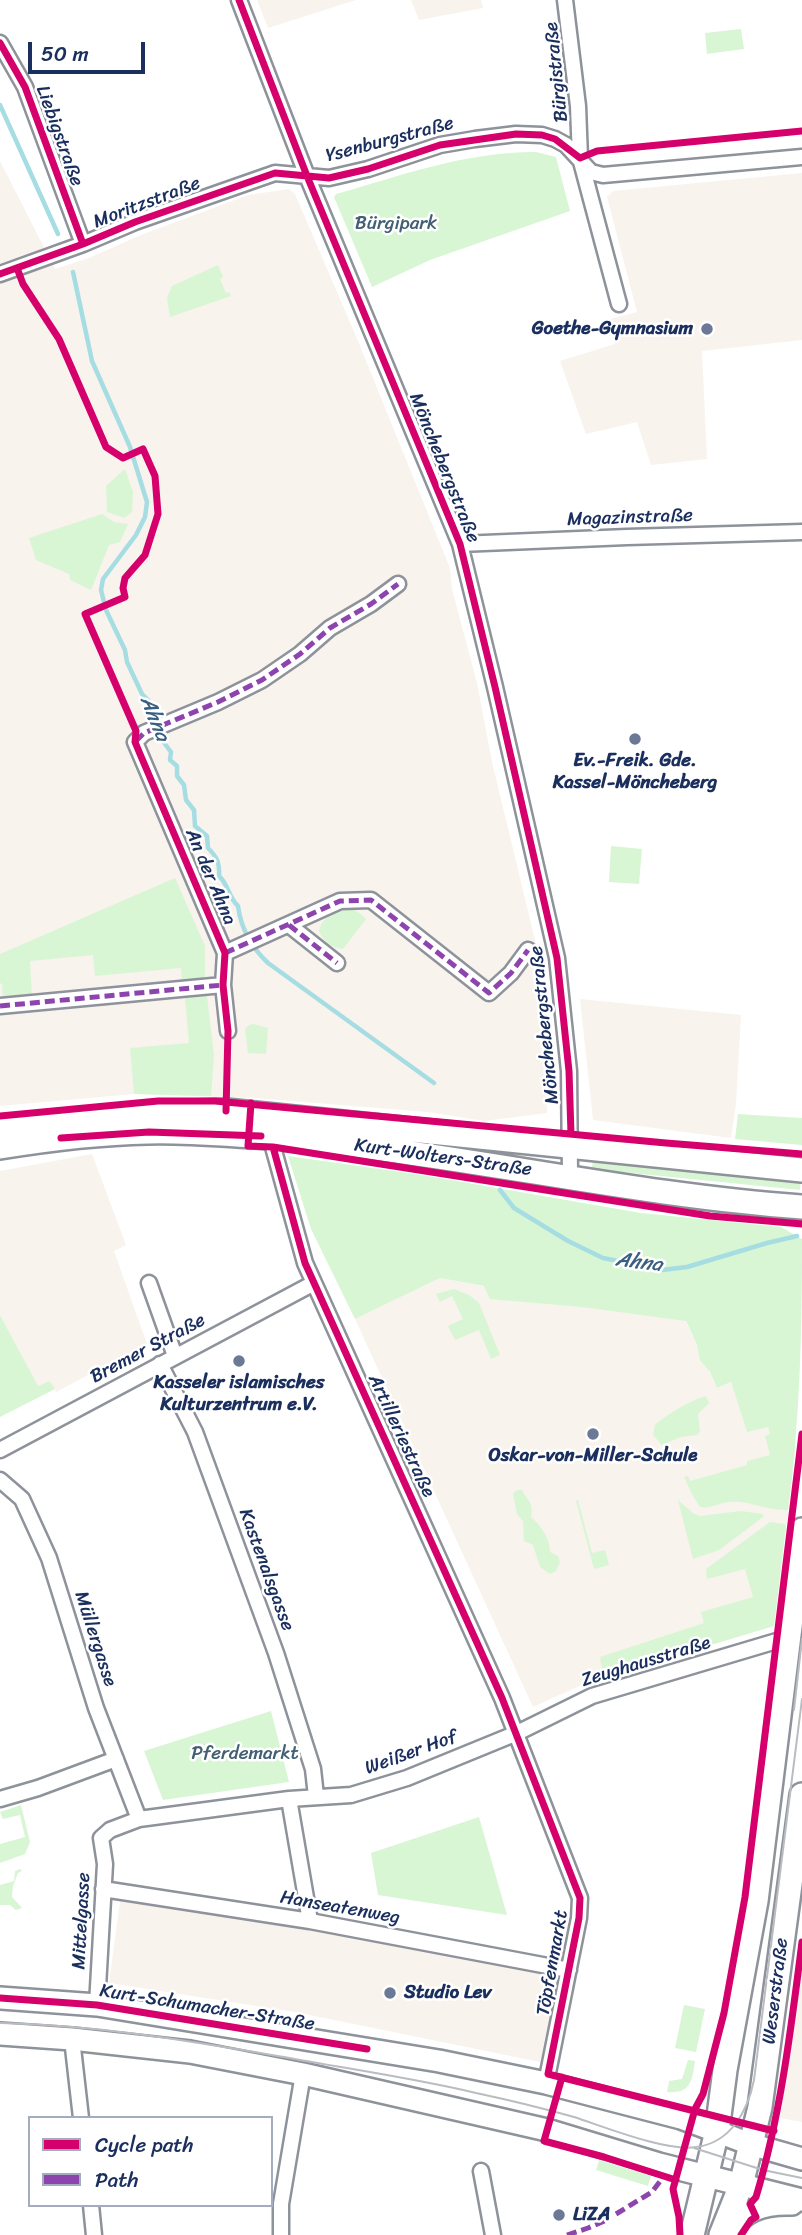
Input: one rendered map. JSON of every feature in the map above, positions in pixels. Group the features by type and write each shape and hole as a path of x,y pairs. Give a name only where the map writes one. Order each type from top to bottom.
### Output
{"main road":[{"name":"Kurt-Wolters-Straße","path":"0,1128 91,1118 226,1111 274,1126 395,1151 717,1199 802,1207"},
{"name":"Kurt-Wolters-Straße","path":"0,1147 61,1138 274,1126 570,1145 802,1170"},
{"name":"Weserstraße","path":"692,2235 717,2131 725,2070 756,1901 802,1530"},
{"name":"Weserstraße","path":"723,2235 741,2185 765,2079 802,1795"},
{"name":"Kurt-Schumacher-Straße","path":"0,1998 97,2005 439,2060 546,2082 681,2118 750,2144 802,2159"},
{"path":"0,2034 190,2052 303,2074 547,2130 802,2202"},
{"path":"723,2235 742,2217 764,2205 802,2202"}],"street":[{"name":"Mönchebergstraße","path":"239,0 307,176 460,544 557,958 569,1071 570,1177"},
{"name":"Bürgistraße","path":"565,0 578,106 580,158 619,304"},
{"name":"Liebigstraße","path":"0,43 25,87 83,244"},
{"name":"Ysenburgstraße","path":"307,176 329,178 368,170 440,145 516,134 542,135 555,139 580,158 592,172 603,175 802,157"},
{"name":"Moritzstraße","path":"0,274 135,222 275,173 307,176"},
{"name":"Magazinstraße","path":"460,544 802,532"},
{"name":"An der Ahna","path":"228,1031 223,985 225,953 135,742 167,722 218,702 262,680 300,654 330,628 371,604 398,584"},
{"path":"225,953 340,901 372,900 489,993 511,973 527,950"},
{"path":"289,925 337,963"},
{"path":"0,1006 223,985"},
{"name":"Artilleriestraße","path":"274,1126 273,1147 304,1264 517,1733"},
{"path":"149,1283 176,1356"},
{"name":"Bremer Straße","path":"0,1450 314,1283"},
{"name":"Kastenalsgasse","path":"160,1364 195,1432 276,1653 313,1769 316,1796"},
{"name":"Müllergasse","path":"0,1480 22,1499 49,1558 96,1708 139,1819"},
{"name":"Zeughausstraße","path":"517,1733 592,1696 790,1637"},
{"name":"Weißer Hof","path":"316,1796 351,1795 396,1782 517,1733"},
{"name":"Töpfenmarkt","path":"517,1733 580,1898 579,1918 546,2082"},
{"path":"0,1799 116,1759"},
{"path":"139,1819 316,1796"},
{"path":"289,1799 310,1921"},
{"name":"Mittelgasse","path":"97,2005 105,1864 100,1839 110,1830 139,1819"},
{"name":"Hanseatenweg","path":"103,1889 310,1921 569,1970"},
{"path":"72,2039 81,2116"},
{"path":"281,2235 281,2204 303,2074"},
{"path":"481,2171 493,2235"},
{"path":"91,2207 94,2235"}],"shaded area":[{"path":"257,0 356,0 268,28"},
{"path":"411,0 481,0 483,8 419,20"},
{"path":"0,161 55,269 248,195 289,189 295,194 450,568 452,589 477,683 492,762 543,973 547,1013 547,1113 484,1121 427,1112 254,1098 134,1094 0,1106"},
{"name":"Goethe-Gymnasium","path":"802,173 802,340 702,351 707,459 651,465 637,422 586,434 560,361 615,344 610,319 637,312 607,197 613,191"},
{"path":"580,999 741,1015 736,1104 731,1138 593,1120"},
{"path":"92,1154 126,1245 114,1251 147,1344 56,1392 50,1381 38,1387 0,1315 0,1171"},
{"path":"440,1278 579,1304 685,1320 717,1388 731,1382 747,1431 774,1425 796,1446 774,1626 586,1683 533,1707 355,1319"},
{"path":"120,1901 305,1929 558,1977 540,2062 295,2012 109,1983"},
{"path":"802,1967 802,2122 780,2118"}],"green space":[{"path":"741,29 744,49 707,54 705,33"},
{"name":"Bürgipark","path":"536,152 556,157 570,211 430,260 372,287 334,197 336,194 459,160"},
{"path":"218,265 223,277 220,279 226,293 229,292 231,296 170,317 167,298 172,286"},
{"path":"125,469 133,492 132,512 124,518 107,512 106,486"},
{"path":"102,514 114,522 128,524 120,542 109,545 91,590 70,580 69,574 36,560 29,538"},
{"path":"611,846 642,849 639,884 609,882"},
{"path":"175,878 205,946 205,982 182,983 181,968 95,976 93,955 30,961 32,997 3,1000 0,954"},
{"path":"349,908 366,919 343,949 328,944 319,931 323,922"},
{"path":"207,996 214,1055 211,1096 134,1094 130,1048 189,1043 185,998"},
{"path":"254,1024 268,1028 266,1054 248,1053 245,1029"},
{"path":"738,1114 802,1118 802,1145 735,1139"},
{"path":"288,1156 422,1175 641,1213 781,1227 802,1239 800,1375 788,1510 736,1502 700,1507 693,1496 684,1477 688,1476 690,1481 747,1465 747,1461 770,1455 765,1436 770,1434 768,1427 747,1432 731,1382 717,1388 710,1372 700,1360 697,1345 686,1321 582,1307 490,1299 484,1286 440,1278 355,1319 311,1229"},
{"path":"593,1158 801,1178 800,1190 592,1169"},
{"path":"454,1289 479,1303 500,1355 491,1359 479,1330 455,1340 448,1326 463,1319 452,1296 440,1302 436,1294"},
{"path":"0,1315 38,1386 50,1381 55,1389 0,1417"},
{"path":"706,1396 709,1403 698,1414 700,1431 697,1435 681,1437 662,1445 653,1435 655,1425 679,1408"},
{"path":"522,1490 530,1502 531,1517 544,1533 550,1552 558,1556 560,1562 556,1571 550,1574 540,1567 533,1545 524,1541 523,1521 517,1514 513,1494"},
{"path":"578,1500 592,1553 605,1550 609,1565 594,1569 576,1501"},
{"path":"678,1500 700,1516 741,1511 763,1514 763,1517 719,1550 693,1559"},
{"path":"770,1522 786,1526 774,1626 603,1677 600,1657 704,1623 701,1612 753,1597 745,1569 707,1579 706,1569"},
{"name":"Pferdemarkt","path":"271,1711 289,1782 163,1800 144,1751"},
{"path":"21,1805 30,1842 25,1854 0,1863 0,1844 25,1837 20,1815 3,1819 0,1812"},
{"path":"479,1817 507,1915 378,1895 371,1853"},
{"path":"15,1871 22,1871 18,1873 13,1886 12,1897 22,1908 16,1910 10,1905 0,1905 0,1885 14,1881"},
{"path":"684,2005 705,2009 696,2052 675,2048"},
{"path":"688,2060 695,2061 689,2085 681,2091 667,2092 669,2081 682,2079"},
{"path":"599,2160 651,2176 648,2186 596,2170"}],"waterway":[{"name":"Ahna","path":"0,105 58,234"},
{"name":"Ahna","path":"73,272 92,361 130,447 147,502 145,517 136,535 103,579 101,590 106,610 125,650 127,662 142,694 150,702 162,740 171,752 170,760 177,766 177,776 184,785 186,800 194,810 195,826 207,836 208,848 216,857 219,876 238,906 248,937 262,957 434,1083"},
{"name":"Ahna","path":"500,1190 514,1208 568,1241 603,1258 662,1270 687,1267 797,1236"}],"tram line":[{"path":"794,1710 802,1639"},
{"path":"0,2023 107,2030 284,2057 501,2098 669,2146 684,2148 708,2144 719,2139 736,2123 747,2103 754,2080 802,1699"},
{"path":"694,2148 763,2170 802,2178"}],"marked path":[{"path":"136,741 144,733 262,680 300,654 330,628 371,604 398,584"},
{"path":"225,953 340,901 371,900 489,993 511,973 528,950"},
{"path":"289,925 337,963"},
{"path":"0,1006 223,985"},
{"path":"616,2214 652,2192 664,2176"},
{"path":"567,2235 609,2219"}],"cycle path":[{"path":"239,0 307,176 460,544 557,958 569,1071 571,1134"},
{"path":"0,43 25,87 83,244"},
{"path":"0,274 135,222 275,173 329,178 368,169 440,145 516,134 542,135 555,139 580,158 597,151 802,131"},
{"path":"17,268 23,284 59,339 106,447 123,458 143,449 155,476 158,514 145,555 125,578 125,597 85,614 136,731 135,742 225,953 223,985 228,1031 226,1111"},
{"path":"0,1116 158,1101 215,1101 802,1154"},
{"path":"251,1103 248,1146 273,1147 710,1216 802,1224"},
{"path":"61,1138 149,1132 261,1136"},
{"path":"273,1147 305,1263 502,1698 580,1898 579,1918 548,2074 774,2131"},
{"path":"680,2235 673,2189 695,2109 703,2094 724,2013 745,1897 802,1434"},
{"path":"741,2235 756,2217 750,2204 756,2197 765,2166 779,2103 802,1942"},
{"path":"0,1998 97,2005 367,2049"},
{"path":"562,2077 544,2141 676,2180"}],"place":[{"name":"Goethe-Gymnasium","path":"707,329"},
{"name":"Ev.-Freik. Gde. Kassel-Möncheberg","path":"635,739"},
{"name":"Kasseler islamisches Kulturzentrum e.V.","path":"239,1361"},
{"name":"Oskar-von-Miller-Schule","path":"593,1434"},
{"name":"Studio Lev","path":"390,1993"},
{"name":"LiZA","path":"559,2215"}]}
